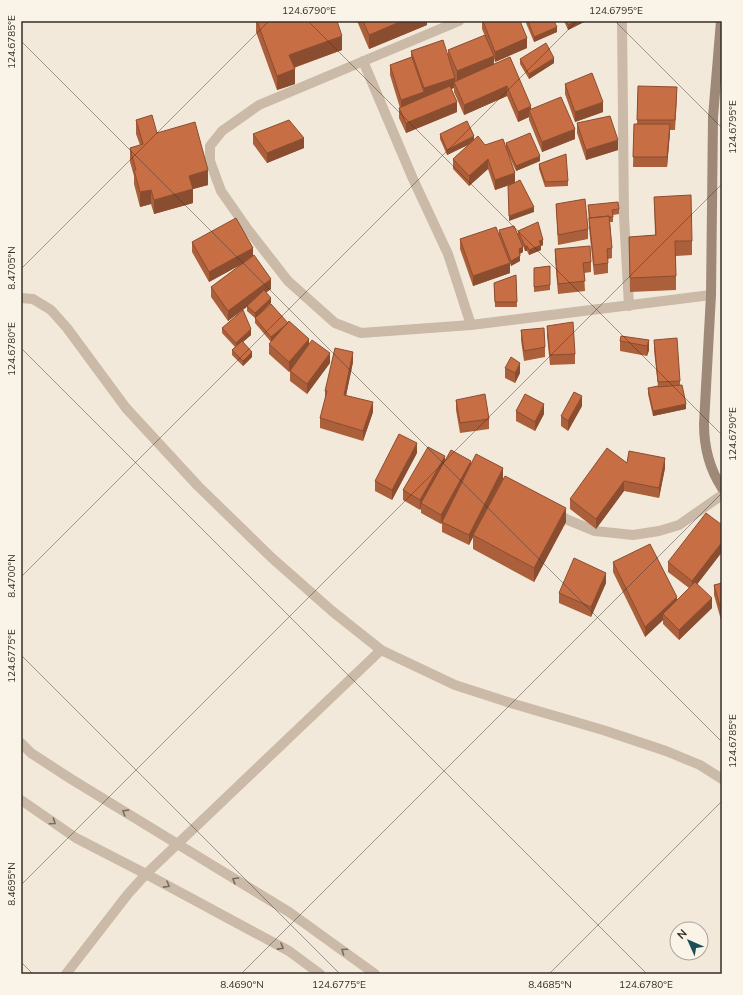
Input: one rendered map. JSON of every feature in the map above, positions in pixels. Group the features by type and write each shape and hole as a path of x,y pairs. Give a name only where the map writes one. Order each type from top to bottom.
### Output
{"main road":[{"path":"721,21 713,117 711,295 704,440 709,463 722,488"}],"street":[{"path":"459,21 259,105 222,131 210,146 210,161 221,190 249,232 288,281 335,323 362,333 471,325 711,295"},
{"path":"622,21 624,217 629,306"},
{"path":"363,61 410,172 448,254 471,325"},
{"path":"21,298 33,299 51,310 67,328 126,408 198,486 272,558 332,611 381,650 455,685 603,730 666,751 700,765 722,779"},
{"path":"543,507 568,520 595,531 633,535 659,531 679,525 722,495"},
{"path":"66,974 128,894 146,874 381,650"},
{"path":"21,743 31,752 71,779 289,912 376,974"},
{"path":"21,800 76,838 289,951 320,974"}],"building":[{"path":"257,21 337,21 342,36 289,55 295,69 277,76"},
{"path":"363,21 402,21 369,35"},
{"path":"483,21 520,21 527,38 495,52"},
{"path":"528,21 554,21 557,27 534,37"},
{"path":"567,21 576,21 568,25"},
{"path":"485,35 494,56 457,71 448,50"},
{"path":"443,40 455,78 424,88 411,51"},
{"path":"546,43 554,58 529,74 520,59"},
{"path":"412,57 424,92 401,100 390,65"},
{"path":"510,57 531,106 518,112 507,86 464,105 454,82"},
{"path":"592,73 603,102 575,112 565,84"},
{"path":"450,86 457,102 406,123 399,108"},
{"path":"638,86 677,87 675,120 637,120"},
{"path":"561,97 575,129 542,142 529,110"},
{"path":"152,115 157,133 195,122 208,170 189,176 193,189 154,200 151,190 140,192 130,148 143,144 136,120"},
{"path":"610,116 618,140 586,150 577,123"},
{"path":"289,120 304,138 267,153 253,134"},
{"path":"467,121 474,136 447,150 440,134"},
{"path":"634,124 670,124 667,157 633,157"},
{"path":"530,133 540,156 516,166 506,143"},
{"path":"478,136 485,145 503,139 515,173 495,180 488,159 469,176 453,159"},
{"path":"566,154 568,181 545,182 539,164"},
{"path":"520,180 534,207 509,216 508,186"},
{"path":"691,195 692,241 675,241 676,276 630,278 629,237 656,235 654,197"},
{"path":"585,199 588,229 558,235 556,204"},
{"path":"618,202 619,209 612,210 613,217 590,218 588,205"},
{"path":"609,216 612,248 607,249 608,263 594,265 589,218"},
{"path":"236,218 253,248 209,272 192,242"},
{"path":"538,222 543,240 539,241 541,245 529,250 527,246 525,246 518,231"},
{"path":"514,226 523,247 519,249 520,256 511,261 499,230"},
{"path":"496,227 510,263 473,276 460,239"},
{"path":"590,246 591,262 583,263 585,281 558,284 555,249"},
{"path":"254,255 271,279 228,311 211,287"},
{"path":"550,266 550,285 534,287 534,268"},
{"path":"516,275 517,302 495,302 494,283"},
{"path":"264,290 271,298 255,313 247,306"},
{"path":"271,304 288,323 271,337 255,318"},
{"path":"243,310 251,329 236,343 222,328"},
{"path":"289,321 309,339 289,362 269,344"},
{"path":"573,322 575,354 550,355 547,326"},
{"path":"544,328 545,347 524,351 521,330"},
{"path":"621,336 649,340 647,346 620,341"},
{"path":"677,338 680,381 658,382 654,340"},
{"path":"312,340 330,353 307,384 290,371"},
{"path":"242,341 252,352 243,361 232,350"},
{"path":"335,348 353,352 344,395 373,402 363,431 320,418"},
{"path":"511,357 520,363 515,373 505,368"},
{"path":"682,385 686,404 653,411 648,388"},
{"path":"574,392 582,396 568,421 561,416"},
{"path":"485,394 489,419 460,423 456,400"},
{"path":"525,394 544,404 535,422 516,411"},
{"path":"399,434 417,443 392,490 375,481"},
{"path":"428,447 445,456 420,500 403,490"},
{"path":"607,448 627,463 629,451 665,458 659,488 624,481 596,519 570,499"},
{"path":"451,450 471,461 441,515 421,503"},
{"path":"476,454 503,468 469,535 442,522"},
{"path":"505,476 566,508 534,568 473,535"},
{"path":"706,513 722,525 722,542 692,581 668,562"},
{"path":"650,544 677,597 645,627 613,562"},
{"path":"574,558 606,573 591,607 559,593"},
{"path":"695,582 712,598 679,630 663,614"},
{"path":"722,583 722,609 721,610 714,585"}]}
